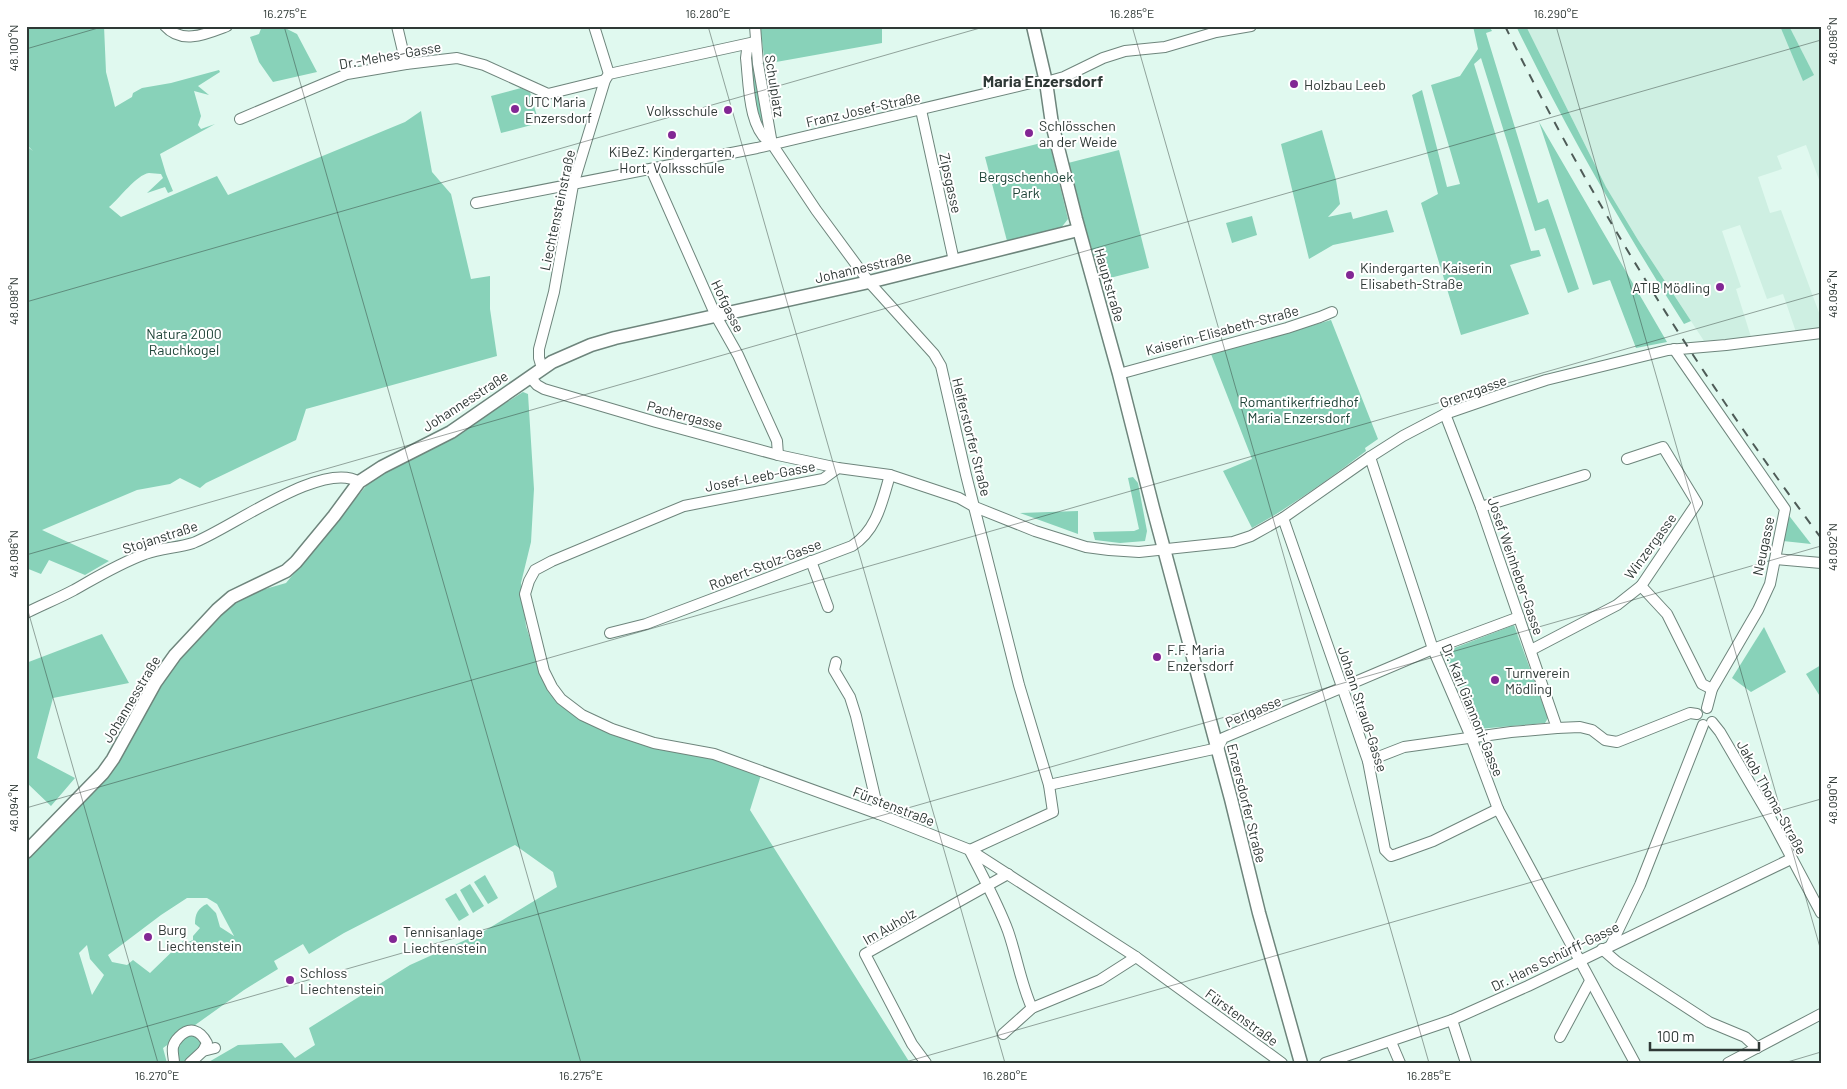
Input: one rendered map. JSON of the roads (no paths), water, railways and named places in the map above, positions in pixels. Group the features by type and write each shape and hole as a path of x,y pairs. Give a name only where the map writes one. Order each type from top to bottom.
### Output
{"main road":[{"name":"Hauptstraße","path":"1034,26 1046,82 1052,124 1078,230 1119,374 1164,550"},
{"name":"Johannesstraße","path":"26,852 108,766 125,740 155,683 176,655 228,600 286,570 296,562 359,482 382,467 450,432 542,368 595,344 954,262 1078,230"},
{"name":"Enzersdorfer Straße","path":"1164,550 1301,1063"}],"street":[{"path":"165,26 177,35 196,37 227,26"},
{"path":"397,26 406,64"},
{"path":"594,26 607,77 755,42 755,26"},
{"name":"Franz Josef-Straße","path":"476,202 573,185 772,144 1035,82 1046,82 1064,77 1103,58 1125,51 1176,45 1216,32 1251,26"},
{"name":"Schulplatz","path":"755,42 772,144"},
{"name":"Dr.-Mehes-Gasse","path":"240,119 347,74 457,58 484,65 548,94 607,77"},
{"name":"Liechtensteinstraße","path":"542,368 539,349 554,292 573,185 589,127 607,77"},
{"name":"Zipsgasse","path":"921,110 954,262"},
{"name":"Helferstorfer Straße","path":"772,144 816,210 869,282 938,360 1019,685 1048,785"},
{"name":"Hofgasse","path":"651,169 716,316 738,355 777,441 778,455"},
{"name":"Kaiserin-Elisabeth-Straße","path":"1119,374 1287,328 1332,312"},
{"name":"Grenzgasse","path":"1164,550 1233,542 1251,536 1283,518 1403,436 1445,414 1546,380 1674,349 1726,345 1821,333"},
{"name":"Neugasse","path":"1674,349 1785,509 1770,584 1758,610 1712,689 1707,708"},
{"name":"Pachergasse","path":"530,377 537,385 544,389 778,455 838,468"},
{"name":"Josef Weinheber-Gasse","path":"1445,414 1481,507 1557,728"},
{"name":"Winzergasse","path":"1531,650 1617,605 1641,586 1697,503 1664,448 1627,459"},
{"name":"Dr. Karl Giannoni-Gasse","path":"1370,457 1433,649 1471,737 1498,809 1634,1063"},
{"path":"838,468 890,475 959,498 975,507 1034,531 1086,547 1125,551 1164,550"},
{"name":"Josef-Leeb-Gasse","path":"525,594 529,581 536,570 552,561 684,506 823,479 838,468"},
{"name":"Robert-Stolz-Gasse","path":"610,633 646,624 852,546 863,539 875,522 890,475"},
{"path":"1481,507 1585,475"},
{"name":"Stojanstraße","path":"26,613 140,556 192,543 297,488 337,478 348,477 359,482"},
{"name":"Johann Strauß-Gasse","path":"1283,518 1368,760 1385,850 1391,856 1433,840 1498,809"},
{"path":"1776,558 1821,563"},
{"path":"811,561 828,608"},
{"path":"1641,586 1667,614 1702,684 1712,689"},
{"name":"Fürstenstraße","path":"525,594 544,671 552,687 562,699 582,715 612,729 654,743 714,754 879,814 970,850 1136,957 1282,1063"},
{"name":"Perlgasse","path":"1048,785 1218,748 1223,738 1433,649 1519,617"},
{"path":"836,662 834,670 850,696 856,716 879,814"},
{"path":"1697,714 1700,710 1707,708 1714,714 1707,723 1640,885 1606,947 1617,962 1709,1022 1745,1037 1758,1048"},
{"path":"1368,760 1404,747 1471,737 1557,728 1586,728 1592,730 1605,740 1617,742 1690,713 1697,714"},
{"path":"1697,714 1697,719 1707,723"},
{"name":"Jakob Thoma-Straße","path":"1707,723 1720,732 1821,913"},
{"path":"1032,1008 1024,990 1008,932 970,850 1053,812 1048,785"},
{"name":"Dr. Hans Schürff-Gasse","path":"1325,1063 1392,1042 1452,1020 1791,859"},
{"name":"Im Auholz","path":"926,1063 912,1044 865,954 1008,874"},
{"path":"1003,1034 1032,1008 1100,980 1136,957"},
{"path":"1560,1037 1590,981"},
{"path":"1728,1063 1821,1014"},
{"path":"1452,1020 1466,1063"},
{"path":"174,1063 172,1049 174,1042 185,1031 192,1030 203,1034 207,1043 203,1051 190,1063"},
{"path":"1392,1042 1400,1063"},
{"path":"203,1051 215,1048"}],"railway":[{"path":"1505,26 1575,160 1651,290 1734,416 1821,538"}],"place":[{"name":"Holzbau Leeb","path":"1294,84"},
{"name":"UTC Maria Enzersdorf","path":"515,109"},
{"name":"Volksschule","path":"728,110"},
{"name":"Schlösschen an der Weide","path":"1029,133"},
{"name":"KiBeZ: Kindergarten, Hort, Volksschule","path":"672,135"},
{"name":"Kindergarten Kaiserin Elisabeth-Straße","path":"1350,275"},
{"name":"ATIB Mödling","path":"1720,287"},
{"name":"F.F. Maria Enzersdorf","path":"1157,657"},
{"name":"Turnverein Mödling","path":"1495,680"},
{"name":"Burg Liechtenstein","path":"148,937"},
{"name":"Tennisanlage Liechtenstein","path":"393,939"},
{"name":"Schloss Liechtenstein","path":"290,980"}],"district":[{"name":"Maria Enzersdorf","path":"1043,80"}],"park label":[{"name":"Bergschenhoek Park","path":"1026,184"},
{"name":"Natura 2000 Rauchkogel","path":"184,342"},
{"name":"Romantikerfriedhof Maria Enzersdorf","path":"1299,410"}]}
